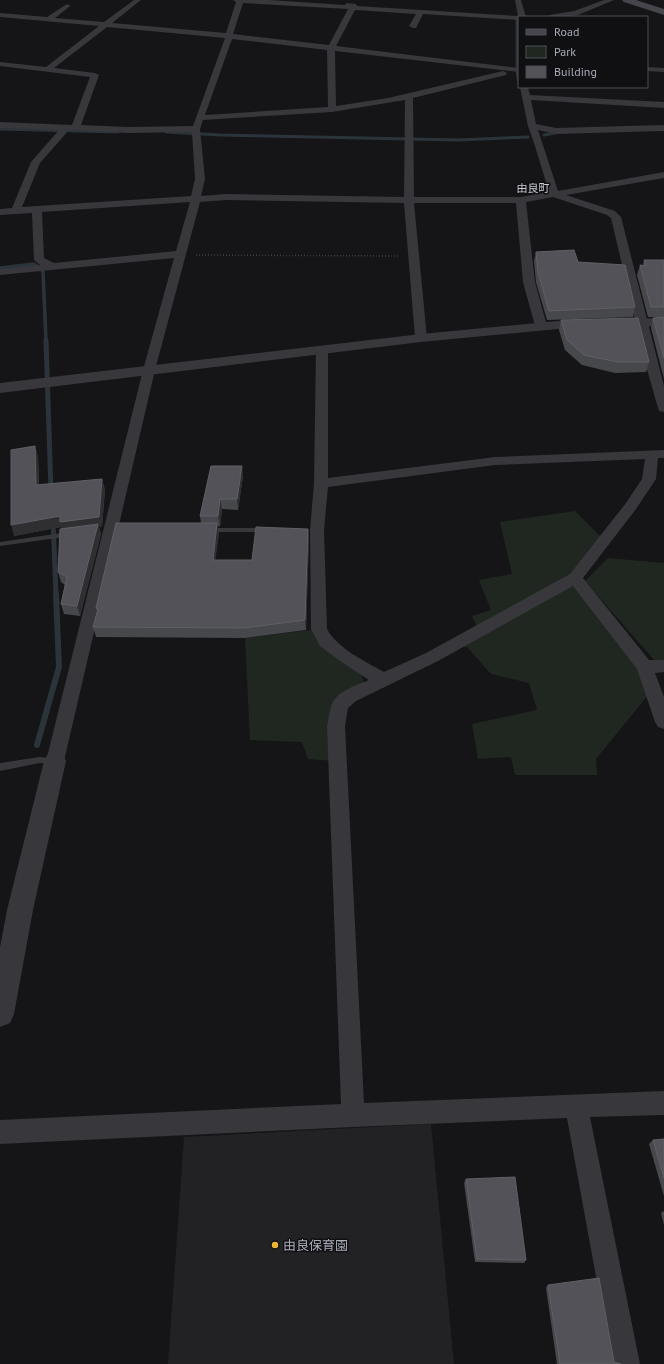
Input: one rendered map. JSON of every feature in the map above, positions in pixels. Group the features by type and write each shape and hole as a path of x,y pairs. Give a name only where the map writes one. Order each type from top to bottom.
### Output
{"main road":[{"path":"627,0 664,12"}],"street":[{"path":"48,69 138,0"},
{"path":"236,0 355,4 421,12 518,18"},
{"path":"0,1014 20,910 110,530 149,370 196,198 200,179 198,123 230,36 240,0"},
{"path":"282,0 408,8"},
{"path":"518,0 522,16"},
{"path":"555,16 575,12 611,0"},
{"path":"332,109 331,48 355,4"},
{"path":"49,19 67,6"},
{"path":"413,26 421,12"},
{"path":"0,14 230,36 518,70"},
{"path":"0,64 95,75 71,129 36,162 16,211"},
{"path":"0,125 71,129 128,130 332,109 409,96 482,77 518,70"},
{"path":"648,70 664,70"},
{"path":"524,88 532,126 539,143 554,194"},
{"path":"409,96 409,200 421,338"},
{"path":"526,97 618,99 664,106"},
{"path":"532,126 556,131 664,128"},
{"path":"0,212 226,196 409,200 521,200 664,175"},
{"path":"554,194 611,213 616,217 652,366 664,408"},
{"path":"521,200 529,282 541,326"},
{"path":"37,209 39,260 53,267"},
{"path":"0,272 180,254"},
{"path":"0,388 421,338 541,326 576,323 642,321 664,322"},
{"path":"322,350 321,483 313,530 319,629 326,642 346,657 383,680"},
{"path":"321,483 495,461 658,454 648,479 631,506 575,578 432,657 350,696 340,705 336,726 353,1115"},
{"path":"649,476 664,475"},
{"path":"575,578 645,667 664,722"},
{"path":"645,667 664,666"},
{"path":"0,1132 664,1102"},
{"path":"576,1107 626,1364"}],"lane":[{"path":"199,530 278,530"},
{"path":"0,544 78,533"},
{"path":"0,766 40,760 55,761"}],"path":[{"path":"180,254 414,256"}],"shaded area":[{"path":"431,1124 454,1364 168,1364 184,1137"}],"green space":[{"path":"575,511 604,540 575,578 653,689 596,759 597,775 515,775 511,757 478,759 472,724 537,710 529,683 491,674 467,647 453,646 478,629 472,616 491,610 479,580 512,574 500,522"},
{"path":"608,558 664,563 664,661 655,661 585,581"},
{"path":"319,629 360,666 364,684 340,705 334,761 308,759 302,742 250,740 245,638"}],"building":[{"path":"574,250 578,262 625,265 635,307 549,311 538,272 536,252"},
{"path":"644,260 664,260 664,307 651,307 640,265 646,266"},
{"path":"664,317 664,358 653,318"},
{"path":"638,318 649,362 618,362 584,355 567,340 561,320"},
{"path":"35,446 36,485 102,479 99,517 60,522 60,516 11,525 11,450"},
{"path":"211,466 242,466 237,499 220,499 218,516 200,516"},
{"path":"116,523 217,523 213,560 252,560 256,527 308,529 305,620 244,628 93,627"},
{"path":"98,524 77,606 61,604 67,577 58,572 60,529"},
{"path":"664,1139 664,1178 653,1140"},
{"path":"515,1177 526,1260 477,1259 466,1179"},
{"path":"599,1278 614,1362 621,1364 560,1364 548,1285"}],"waterway":[{"path":"517,20 517,67"},
{"path":"517,72 518,77"},
{"path":"0,129 118,132"},
{"path":"166,132 220,135 459,140 528,137"},
{"path":"544,135 560,132"},
{"path":"0,268 34,264 43,271 46,341"},
{"path":"46,340 51,491"},
{"path":"53,520 56,595"},
{"path":"37,745 59,667 56,594"}],"place":[{"name":"由良保育園","path":"275,1245"}],"district":[{"name":"由良町","path":"533,188"}]}
